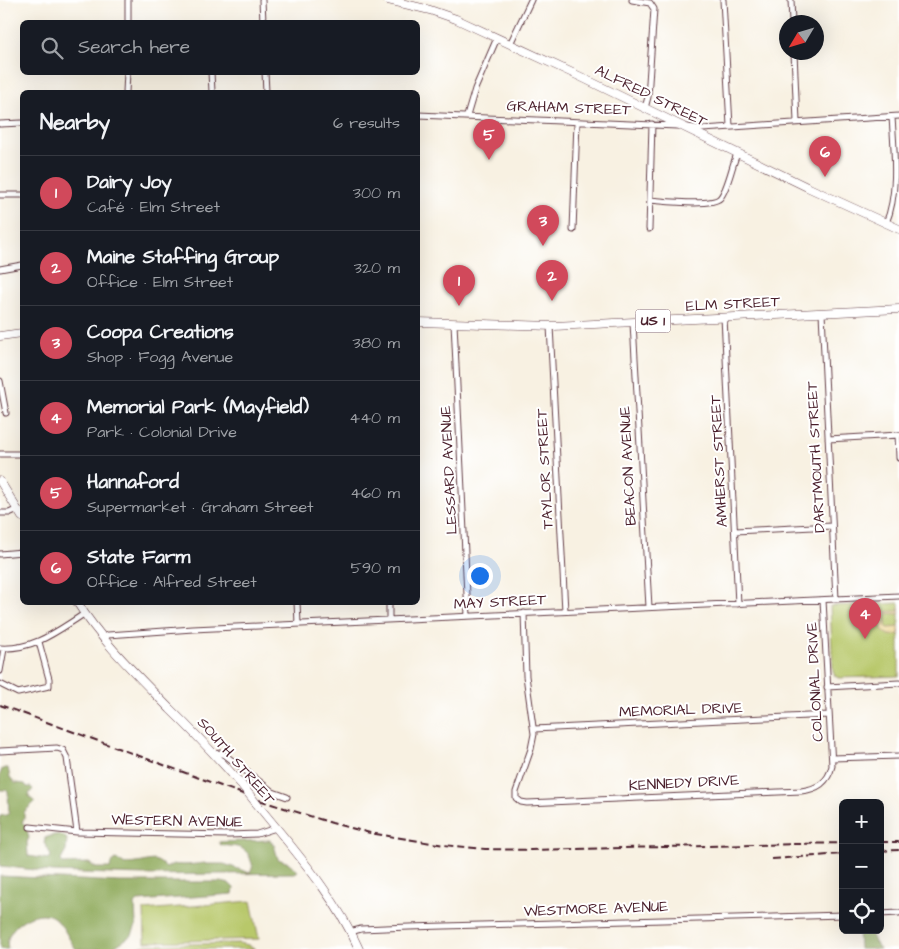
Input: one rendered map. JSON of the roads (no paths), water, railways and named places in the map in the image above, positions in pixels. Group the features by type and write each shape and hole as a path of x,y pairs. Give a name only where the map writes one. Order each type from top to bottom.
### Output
{"main road":[{"name":"ALFRED STREET","path":"388,0 439,13 497,38 737,154 899,229"},
{"name":"ELM STREET","path":"420,322 550,326 899,309"},
{"path":"0,336 20,333"},
{"path":"0,481 20,513"},
{"name":"SOUTH STREET","path":"79,605 102,638 241,784 316,879 337,909 358,949"}],"street":[{"path":"128,0 128,20"},
{"path":"262,0 263,20"},
{"path":"510,44 531,0"},
{"path":"632,0 650,3 654,13 648,97 645,108"},
{"path":"723,0 730,126"},
{"path":"791,0 792,15"},
{"path":"467,116 475,89 497,38"},
{"path":"794,60 797,122"},
{"path":"126,90 127,75"},
{"path":"211,75 212,90"},
{"path":"265,75 266,90"},
{"name":"GRAHAM STREET","path":"420,115 652,124 703,129 899,116"},
{"path":"886,223 895,203 896,188 892,116"},
{"path":"572,230 577,122"},
{"path":"0,124 20,123"},
{"path":"649,230 652,124"},
{"path":"650,200 706,203 717,200 723,192 737,154"},
{"path":"0,195 20,195"},
{"path":"0,269 20,265"},
{"name":"DARTMOUTH STREET","path":"822,313 836,599"},
{"name":"AMHERST STREET","path":"724,318 738,604"},
{"name":"BEACON AVENUE","path":"633,322 649,607"},
{"name":"LESSARD AVENUE","path":"454,323 468,616"},
{"name":"TAYLOR STREET","path":"550,326 565,611"},
{"path":"0,381 6,413"},
{"path":"828,439 898,435 899,458"},
{"path":"0,454 20,454"},
{"path":"0,513 9,513 18,509"},
{"path":"735,531 832,526"},
{"path":"0,554 20,552"},
{"name":"MAY STREET","path":"102,638 108,635 193,629 899,596"},
{"name":"COLONIAL DRIVE","path":"823,600 829,715 835,758"},
{"path":"297,605 298,624"},
{"path":"389,605 389,620"},
{"path":"524,613 526,676 534,729"},
{"path":"0,671 2,649 18,648 39,642 84,614"},
{"path":"0,684 18,693 49,686 39,642"},
{"path":"828,686 899,683"},
{"name":"MEMORIAL DRIVE","path":"534,729 829,715"},
{"name":"KENNEDY DRIVE","path":"534,729 533,741 516,792 517,800 527,803 807,790 816,788 826,781 835,758"},
{"path":"0,750 57,748 63,750 66,758 77,832"},
{"path":"214,754 220,753 224,755 273,792 287,797"},
{"path":"835,758 899,756"},
{"name":"WESTERN AVENUE","path":"30,828 77,832 237,835 263,833 276,828"},
{"path":"884,914 899,913"},
{"name":"WESTMORE AVENUE","path":"350,932 361,929 401,927 839,915"}],"railway":[{"path":"0,705 262,801 370,833 444,845 485,849 531,850 839,843"},
{"path":"884,842 899,842"},
{"path":"884,851 899,850"},
{"path":"772,859 839,854"}],"place":[{"name":"Hannaford","path":"489,160"},
{"name":"State Farm","path":"825,177"},
{"name":"Coopa Creations","path":"543,246"},
{"name":"Maine Staffing Group","path":"552,301"},
{"name":"Dairy Joy","path":"459,306"},
{"name":"Memorial Park (Mayfield)","path":"865,639"}]}
